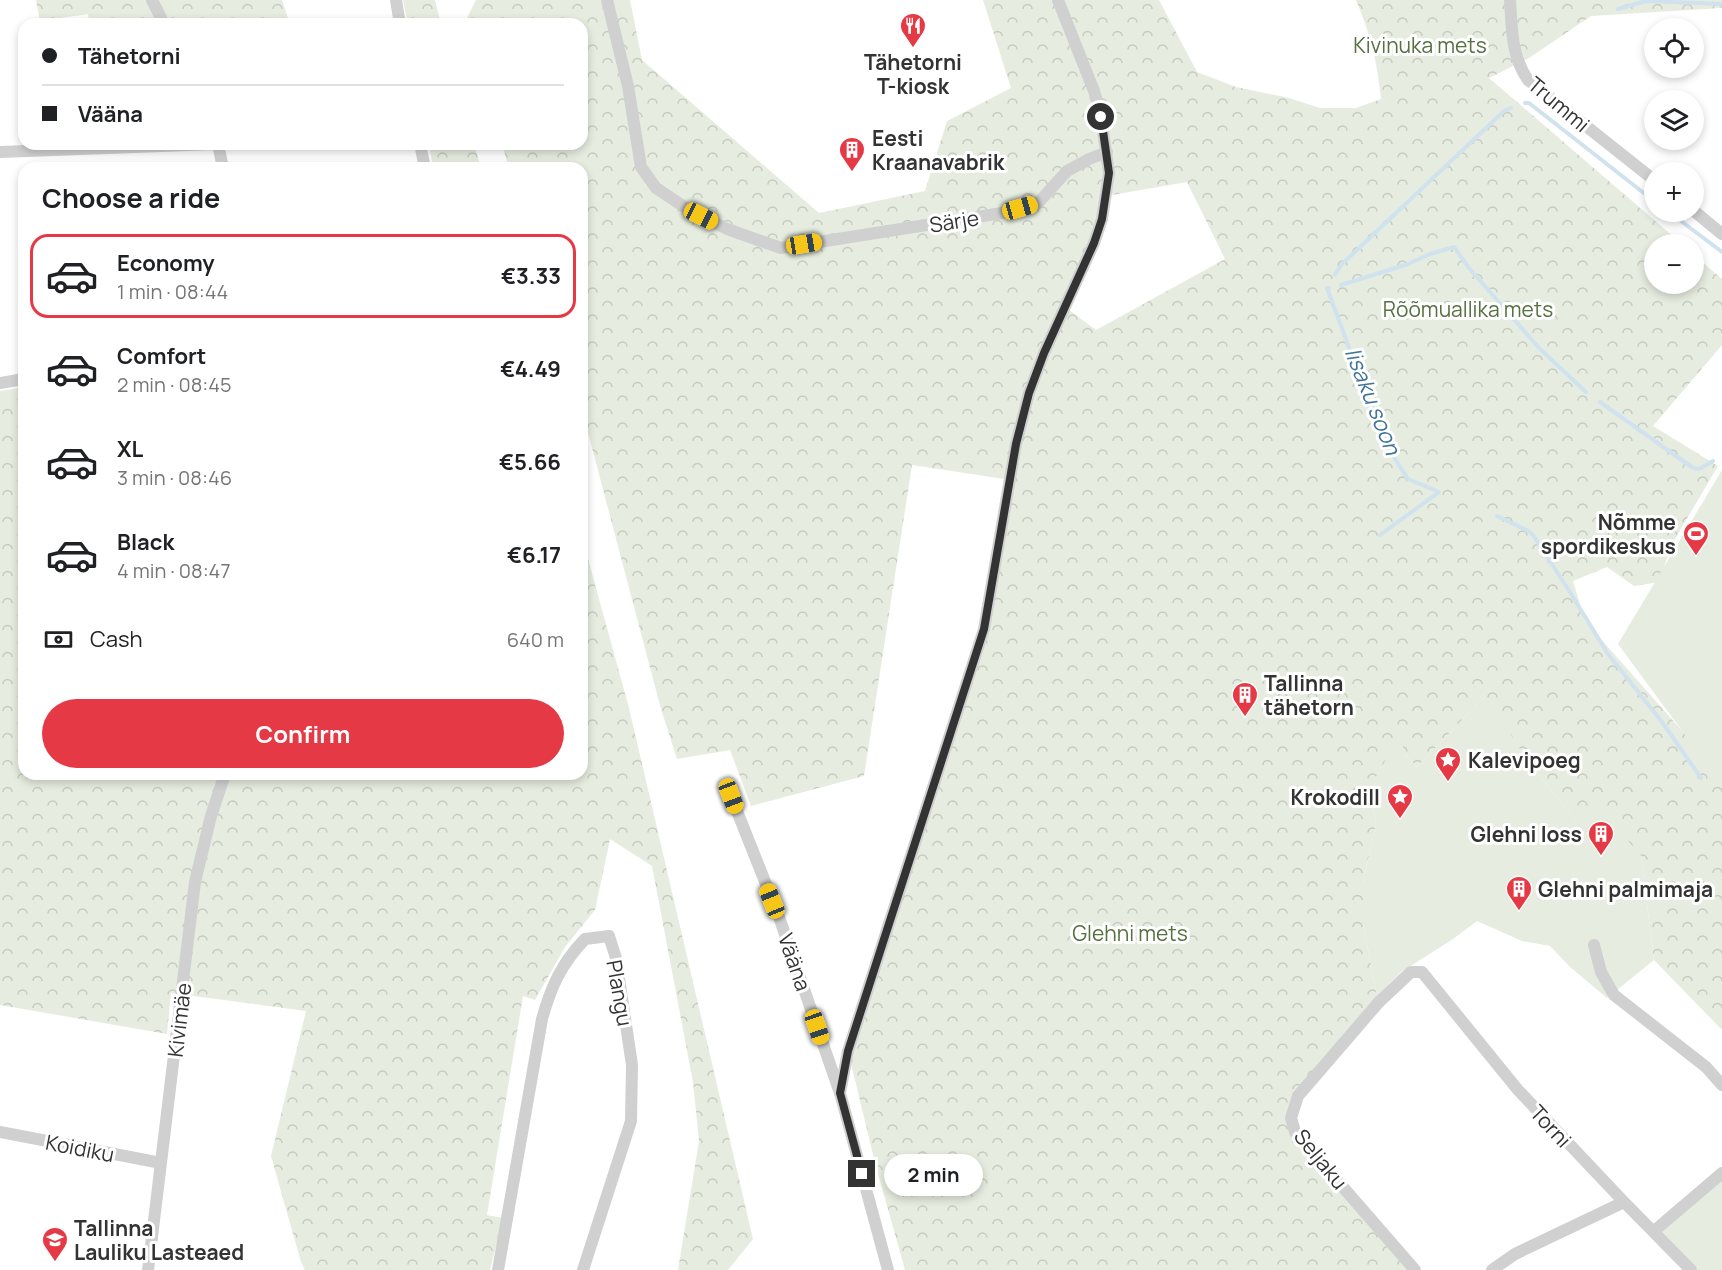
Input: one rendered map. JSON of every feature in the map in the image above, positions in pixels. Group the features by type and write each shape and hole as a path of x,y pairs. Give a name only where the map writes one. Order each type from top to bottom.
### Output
{"street":[{"path":"152,0 161,18"},
{"path":"396,0 399,18"},
{"name":"Särje","path":"607,0 628,86 641,167 656,188 689,210 727,229 781,248 1002,213 1038,203 1066,171 1107,152"},
{"path":"840,1093 848,1051 984,629 1016,444 1029,393 1102,219 1109,173 1107,152 1094,91 1058,0"},
{"name":"Trummi","path":"1510,0 1513,48 1527,80 1644,172"},
{"path":"0,152 54,150"},
{"path":"1704,219 1722,234"},
{"path":"0,383 18,380"},
{"name":"Kivimäe","path":"148,1270 195,882 211,816 223,780"},
{"name":"Vääna","path":"731,796 779,917 840,1093 888,1270"},
{"name":"Plangu","path":"498,1270 542,1019 551,988 573,952 585,939 609,936 615,958 632,1065 631,1121 583,1270"},
{"path":"1594,945 1601,972 1614,995 1706,1067 1722,1085"},
{"name":"Seljaku","path":"1415,1270 1295,1132 1291,1118 1298,1096 1379,1002 1411,972 1422,972"},
{"name":"Torni","path":"1422,972 1518,1090 1690,1270"},
{"name":"Koidiku","path":"0,1132 161,1163"},
{"path":"1654,1231 1722,1173"},
{"path":"1492,1270 1515,1254 1624,1202"}],"green space":[{"path":"36,0 282,0 288,18 88,18 88,14 39,18"},
{"path":"403,0 435,0 440,18 407,18"},
{"name":"Glehni mets","path":"476,0 630,0 642,60 819,213 925,191 947,121 1011,88 983,0 1159,0 1197,72 1236,87 1289,98 1320,108 1356,108 1381,99 1373,48 1356,0 1722,0 1722,8 1591,16 1529,58 1489,78 1644,211 1644,222 1656,222 1670,234 1644,234 1644,294 1704,294 1704,264 1722,279 1722,345 1653,426 1718,466 1672,544 1659,582 1634,586 1607,567 1573,581 1585,621 1722,776 1722,1030 1654,960 1641,856 1576,821 1527,760 1485,696 1417,767 1395,745 1373,782 1372,801 1376,824 1363,883 1363,923 1377,996 1298,1096 1291,1118 1415,1270 905,1270 875,1163 848,1051 984,629 1011,480 912,465 864,776 751,806 730,750 677,759 661,709 588,433 588,162 507,162 504,150 588,150 588,18 467,18","holes":["1187,182 1225,259 1096,330 1065,307 1106,196"]},
{"path":"430,150 476,150 479,162 432,162"},
{"path":"18,388 18,780 588,780 588,559 629,708 753,1239 728,1270 678,1270 699,1141 693,1082 652,866 610,839 595,910 565,947 535,1000 523,996 487,1215 503,1218 490,1270 305,1270 271,1156 306,1011 171,993 167,1034 0,1005 0,391"},
{"name":"Nõmme spordikeskus","path":"1722,470 1722,785 1618,644"},
{"path":"1486,695 1527,760 1576,821 1600,808 1641,856 1654,960 1607,998 1569,966 1550,946 1522,941 1477,921 1401,972 1377,996 1363,923 1363,883 1376,824 1372,801 1373,782 1395,744 1403,746 1404,754 1417,767"},
{"path":"1722,1178 1722,1270 1695,1270 1659,1232"}],"waterway":[{"path":"1618,9 1646,1 1722,4"},
{"path":"1525,103 1529,103 1644,193"},
{"path":"1335,275 1341,265 1504,111 1511,108"},
{"path":"1682,222 1722,252"},
{"name":"Iisaku soon","path":"1341,285 1454,247 1469,268 1539,348 1586,392"},
{"name":"Iisaku soon","path":"1329,288 1327,288 1389,450 1408,479 1439,492 1380,535"},
{"name":"Iisaku soon","path":"1600,402 1693,468 1699,469 1713,461"},
{"path":"1497,516 1533,535 1608,654 1662,722 1701,778"}],"place":[{"name":"Tähetorni T-kiosk","path":"913,49"},
{"name":"Eesti Kraanavabrik","path":"852,173"},
{"name":"Nõmme spordikeskus","path":"1696,557"},
{"name":"Tallinna tähetorn","path":"1245,718"},
{"name":"Kalevipoeg","path":"1448,783"},
{"name":"Krokodill","path":"1400,820"},
{"name":"Glehni loss","path":"1601,857"},
{"name":"Glehni palmimaja","path":"1519,912"},
{"name":"Tallinna Lauliku Lasteaed","path":"55,1263"}],"route":[{"path":"862,1174 840,1093 848,1051 984,629 1016,444 1029,393 1044,353 1094,243 1102,219 1109,173 1101,117"}],"park label":[{"name":"Kivinuka mets","path":"1420,45"},
{"name":"Rõõmuallika mets","path":"1468,309"}]}
